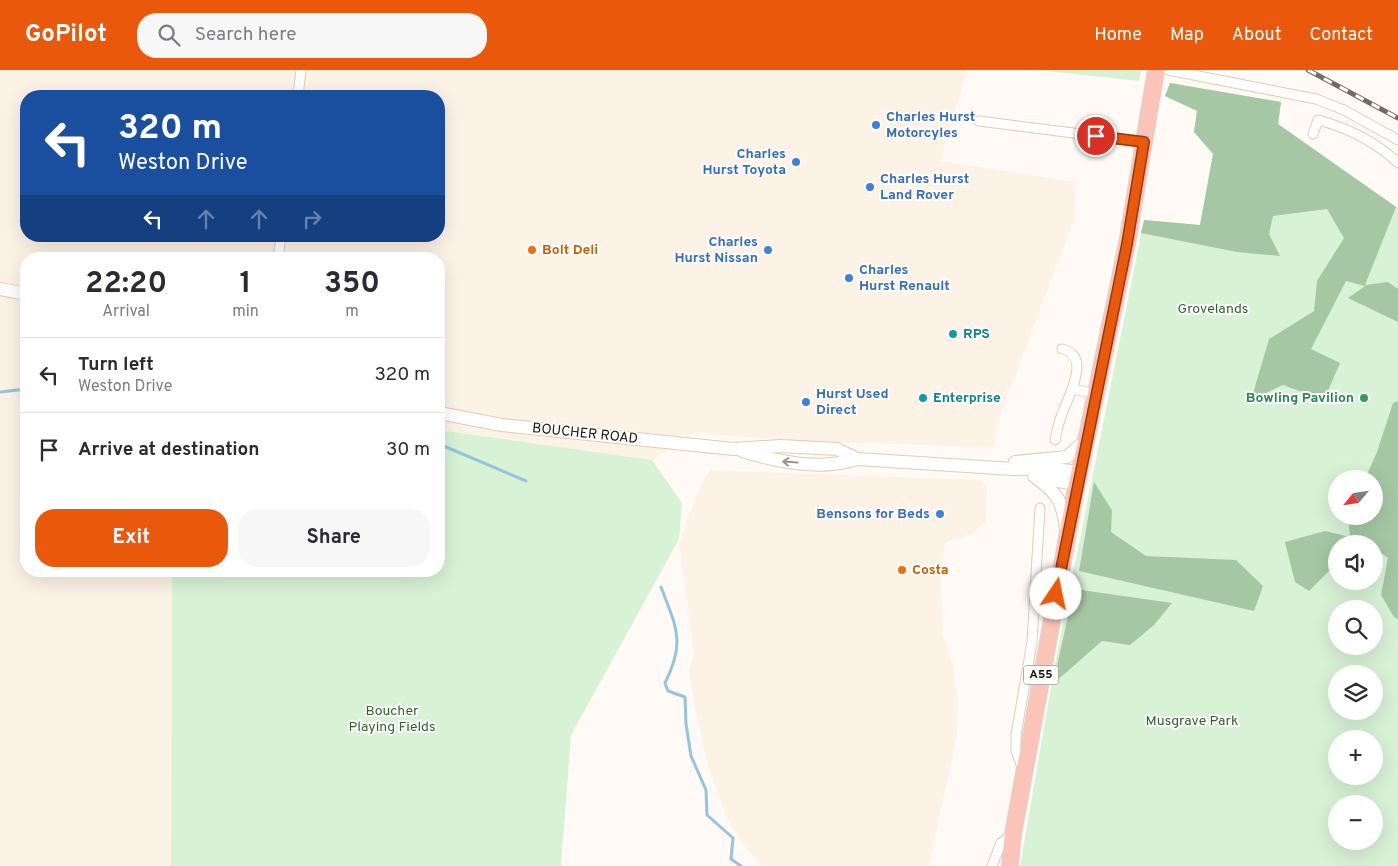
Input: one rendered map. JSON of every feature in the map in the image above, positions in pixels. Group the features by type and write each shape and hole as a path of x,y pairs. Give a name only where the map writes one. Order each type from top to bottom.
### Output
{"highway":[{"name":"A55","path":"1010,866 1013,834 1050,621 1127,244 1156,70"}],"street":[{"path":"299,90 301,70"},
{"path":"1168,70 1316,99 1344,110 1398,140"},
{"path":"1313,134 1318,120 1337,125 1377,145 1398,163"},
{"path":"980,121 1144,142"},
{"path":"0,289 20,293"},
{"path":"1055,440 1060,417 1073,389 1078,365 1075,356 1070,351 1062,349"},
{"path":"1073,389 1096,394"},
{"name":"BOUCHER ROAD","path":"445,414 502,425 733,449 780,446 837,449 857,458 1013,469 1045,468 1078,478"},
{"path":"983,466 1067,457 1086,440"},
{"name":"BOUCHER ROAD","path":"1013,469 1034,476 1078,478"},
{"path":"1034,476 1057,495 1061,502 1067,537"},
{"path":"1024,772 1016,750 1016,735 1034,613 1036,540 1040,508"},
{"path":"1034,613 1050,621"},
{"path":"992,866 1001,843 1013,834"}],"shaded area":[{"path":"0,70 967,70 940,161 1076,182 1074,219 998,421 994,447 821,442 695,433 652,460 445,431 445,252 20,252 20,577 172,577 171,866 0,866"},
{"path":"711,470 979,480 987,487 986,521 974,533 946,542 940,563 943,635 953,664 958,702 957,735 929,866 762,866 741,842 725,814 707,762 694,705 689,669 694,654 679,543 701,484"}],"green space":[{"path":"1037,70 1141,70 1139,81"},
{"name":"Musgrave Park","path":"1170,83 1281,102 1278,124 1398,208 1398,866 1020,866 1056,658 1144,220 1200,225 1213,154 1194,132 1197,111 1165,96"},
{"path":"1170,83 1281,102 1278,124 1396,207 1365,285 1388,282 1398,289 1398,322 1348,298 1365,286 1346,281 1311,349 1340,363 1324,400 1283,385 1251,400 1269,339 1314,311 1317,281 1344,238 1327,209 1273,216 1269,234 1280,256 1237,252 1141,233 1144,220 1200,225 1213,154 1194,132 1197,111 1165,96"},
{"path":"1398,401 1398,619 1394,617 1381,595 1388,558 1383,554 1383,535 1350,535 1349,525 1383,525 1383,470 1369,470 1393,403"},
{"name":"Boucher Playing Fields","path":"445,431 652,460 682,503 679,539 571,735 561,866 171,866 172,577 445,577"},
{"path":"1094,482 1112,510 1111,532 1146,556 1236,560 1263,586 1254,611 1079,571"},
{"path":"1325,531 1342,535 1328,535 1328,572 1309,591 1295,582 1285,542"},
{"path":"1074,589 1172,603 1154,625 1130,645 1102,641 1053,684"}],"waterway":[{"path":"0,392 20,390"},
{"path":"445,447 526,481"},
{"path":"661,587 671,613 677,645 665,683 668,691 685,697 686,724 691,756 706,790 707,815 733,838 731,859 741,866"}],"railway":[{"path":"1308,70 1398,118"}],"place":[{"name":"Charles Hurst Motorcyles","path":"876,125"},
{"name":"Charles Hurst Toyota","path":"796,162"},
{"name":"Charles Hurst Land Rover","path":"870,187"},
{"name":"Bolt Deli","path":"532,250"},
{"name":"Charles Hurst Nissan","path":"768,250"},
{"name":"Charles Hurst Renault","path":"849,278"},
{"name":"RPS","path":"953,334"},
{"name":"Enterprise","path":"923,398"},
{"name":"Bowling Pavilion","path":"1364,398"},
{"name":"Hurst Used Direct","path":"806,402"},
{"name":"Bensons for Beds","path":"940,514"},
{"name":"Costa","path":"902,570"}],"route":[{"path":"1056,594 1079,472 1127,244 1144,142 1096,136"}],"park label":[{"name":"Grovelands","path":"1213,309"}]}
